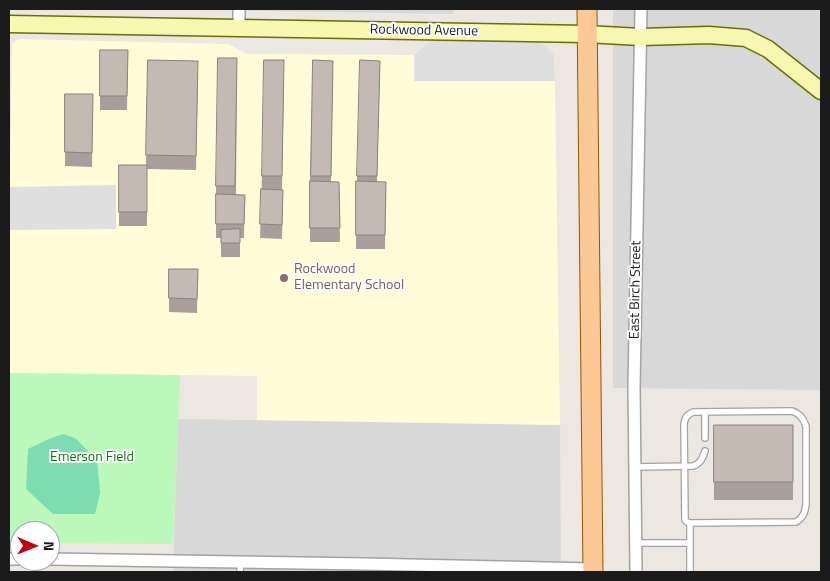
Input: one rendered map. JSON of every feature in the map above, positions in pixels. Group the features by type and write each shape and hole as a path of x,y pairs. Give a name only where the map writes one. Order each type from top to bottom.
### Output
{"main road":[{"path":"586,9 593,571"}],"street":[{"path":"239,9 239,28"},
{"name":"East Birch Street","path":"636,572 634,387 641,9"},
{"name":"Rockwood Avenue","path":"9,24 641,36 709,35 746,38 768,49 821,91"},
{"path":"60,559 117,560 240,567 593,571"},
{"path":"116,572 117,560"}],"lane":[{"path":"792,411 799,413 806,426 805,513 796,522 687,522 685,520 684,467 685,418 688,414 693,412 792,411"},
{"path":"705,412 705,438"},
{"path":"635,467 693,466 702,460 705,451"},
{"path":"690,523 690,572"},
{"path":"635,543 690,543"}],"shaded area":[{"path":"137,9 454,9 453,14"},
{"path":"613,9 821,9 821,390 613,388"},
{"name":"Rockwood Elementary School","path":"19,39 228,44 247,54 414,55 432,39 554,55 560,425 257,420 257,376 9,373 12,44"},
{"path":"432,39 540,41 554,55 555,81 414,81 414,55"},
{"path":"116,185 116,229 10,230 10,187"},
{"path":"178,419 560,425 561,572 173,572"}],"green space":[{"name":"Emerson Field","path":"9,373 180,375 173,544 60,543 60,521 10,521 9,540"},
{"path":"63,434 75,438 97,460 100,493 95,514 53,514 26,489 28,449"}],"building":[{"path":"100,50 128,50 127,96 100,96"},
{"path":"218,58 237,58 235,186 216,186"},
{"path":"148,60 198,61 196,156 146,155"},
{"path":"264,60 284,60 282,176 262,176"},
{"path":"313,60 333,61 331,176 311,176"},
{"path":"360,60 380,61 377,176 357,176"},
{"path":"65,94 93,94 92,153 65,152"},
{"path":"119,165 147,165 147,212 119,212"},
{"path":"310,181 339,182 340,228 310,228"},
{"path":"356,181 386,182 385,235 356,235"},
{"path":"261,189 283,190 282,225 260,224"},
{"path":"216,194 245,195 244,224 216,224"},
{"path":"240,229 240,243 221,243 221,230"},
{"path":"169,269 198,269 197,299 169,298"},
{"path":"714,425 793,425 793,482 714,482"}],"place":[{"name":"Rockwood Elementary School","path":"284,278"}]}
